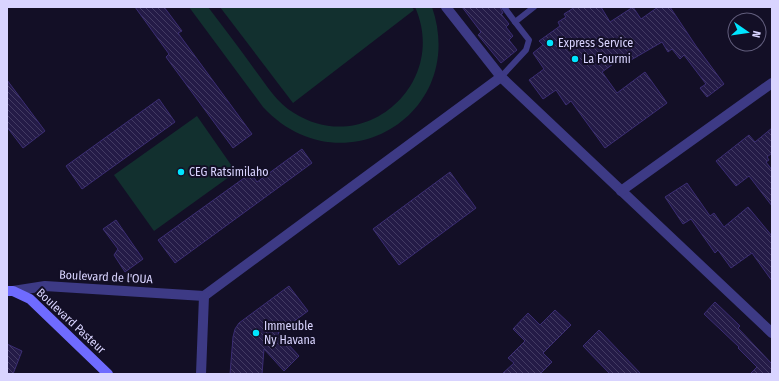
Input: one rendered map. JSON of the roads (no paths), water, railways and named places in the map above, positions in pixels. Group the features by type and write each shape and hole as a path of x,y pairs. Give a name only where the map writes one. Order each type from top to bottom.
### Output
{"main road":[{"name":"Boulevard Pasteur","path":"10,291 30,299 108,374"}],"street":[{"path":"446,7 501,77 772,333"},
{"path":"202,374 204,296 501,77"},
{"path":"621,191 772,83"},
{"name":"Boulevard de l'OUA","path":"10,291 45,286 204,296"}],"lane":[{"path":"501,77 526,50 529,40 504,7"},
{"path":"515,22 534,7"}],"place":[{"name":"Express Service","path":"550,43"},
{"name":"La Fourmi","path":"575,59"},
{"name":"CEG Ratsimilaho","path":"181,172"},
{"name":"Immeuble Ny Havana","path":"256,333"}]}
